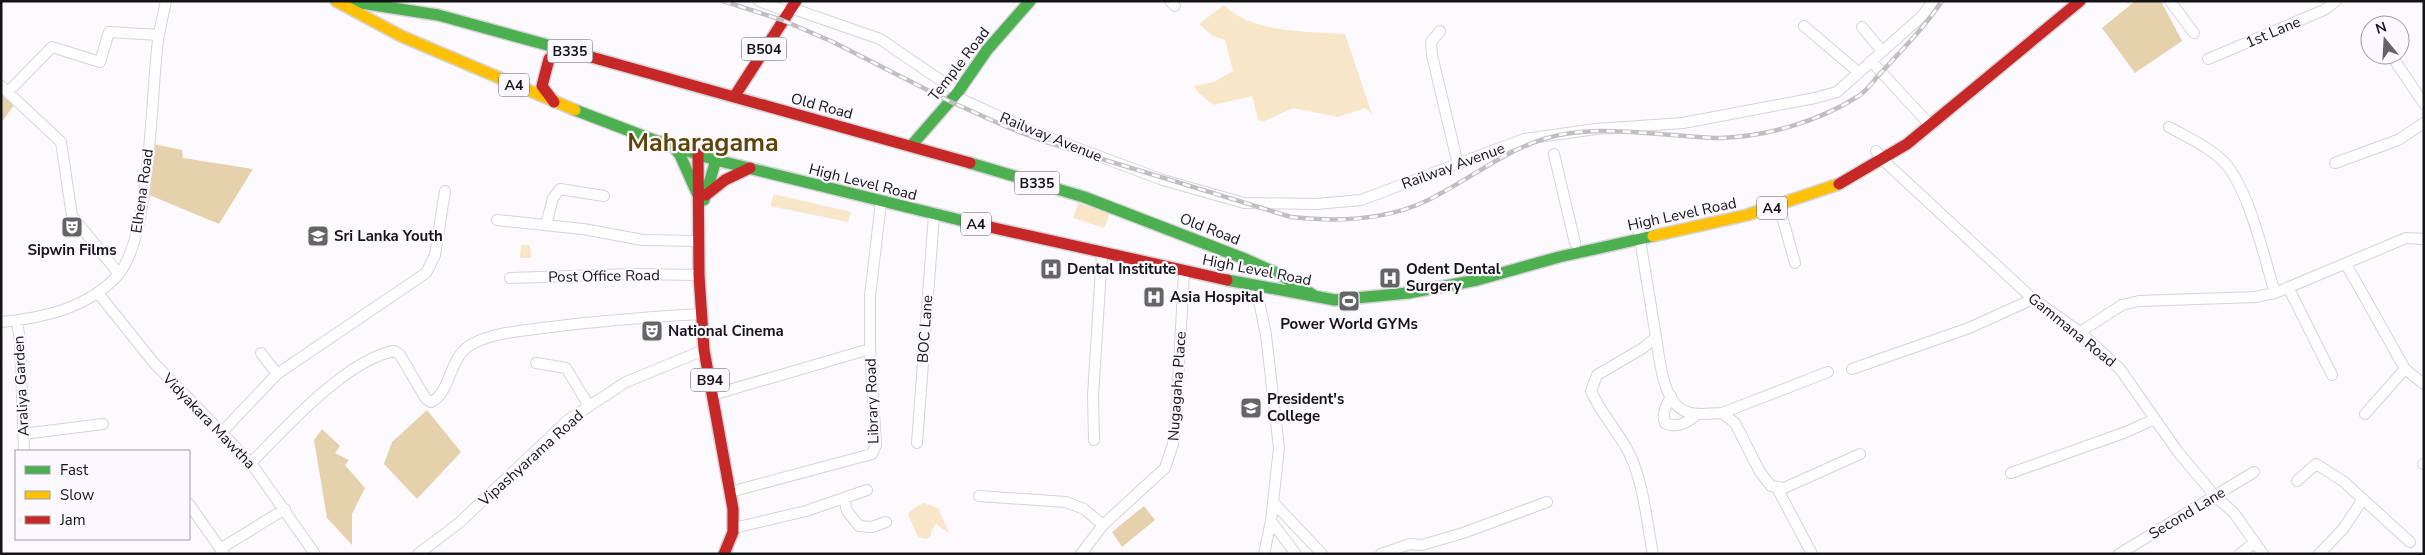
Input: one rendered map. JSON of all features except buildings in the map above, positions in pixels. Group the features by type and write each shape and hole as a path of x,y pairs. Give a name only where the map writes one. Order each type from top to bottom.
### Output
{"main road":[{"name":"High Level Road","path":"336,1 401,36 554,102 672,146 716,160 934,215 1184,272 1317,297 1345,300 1408,293 1477,280 1639,233 1745,206 1778,201 1880,155 2080,1"},
{"name":"Old Road","path":"348,1 438,15 910,146 1084,197 1245,259 1279,274 1317,297"},
{"name":"High Level Road","path":"1880,155 1905,130 1926,121 2064,1"},
{"name":"Temple Road","path":"910,146 956,94 987,50 1028,2"},
{"name":"B504","path":"734,97 791,7"},
{"path":"554,102 542,86 549,59 561,49"},
{"path":"672,146 680,154 702,194 750,168"},
{"name":"B94","path":"698,154 702,194"},
{"name":"B94","path":"716,160 702,194 700,207 699,275 704,350 730,492 734,528 727,553"},
{"name":"High Level Road","path":"1408,293 1474,271 1575,243 1639,233"},
{"path":"1238,282 1249,274 1249,267 1245,259"}],"street":[{"name":"Elhena Road","path":"1,322 67,310 98,293 119,274 138,231 159,35 166,1"},
{"name":"Railway Avenue","path":"759,1 791,7 880,39 956,94 1034,132 1154,176 1244,203 1316,204 1361,200 1524,139 1596,129 1683,123 1815,98 1837,92 1922,16 1933,1"},
{"path":"2170,1 2194,33"},
{"name":"1st Lane","path":"2208,59 2324,10 2336,1"},
{"path":"1804,26 1858,72"},
{"path":"1862,27 1882,50"},
{"path":"1440,31 1431,42 1432,55 1458,165"},
{"path":"119,274 72,216 61,142 4,89 52,47 100,62 109,32 159,35"},
{"path":"1871,61 1926,121"},
{"path":"2398,65 2424,104"},
{"path":"2335,164 2398,140 2424,123"},
{"path":"2169,127 2209,150 2224,163 2239,186 2249,210 2275,293"},
{"path":"1554,154 1575,243"},
{"name":"Gammana Road","path":"1880,155 1966,240 2033,299 2080,332 2120,369 2178,452 2215,496 2234,513 2264,554"},
{"path":"546,225 553,198 560,189 604,196"},
{"path":"221,433 277,374 426,273 436,255 445,191"},
{"path":"1778,201 1795,263"},
{"name":"Library Road","path":"730,492 872,454 876,445 870,349 870,296 881,202"},
{"name":"BOC Lane","path":"917,443 934,215"},
{"path":"497,220 546,225 643,240 699,240"},
{"path":"1639,233 1664,385 1678,407 1697,414 1722,413 1828,372"},
{"path":"2080,332 2122,305 2139,301 2255,297 2275,293 2406,238 2424,239"},
{"path":"1094,440 1093,396 1102,253"},
{"path":"2346,264 2406,369 2424,384"},
{"name":"Nugagaha Place","path":"1081,554 1103,525 1166,468 1173,444 1184,272"},
{"name":"Post Office Road","path":"510,278 632,274 699,275"},
{"path":"1256,286 1266,335 1279,448 1271,520 1264,554"},
{"path":"2288,288 2332,375"},
{"name":"Vidyakara Mawtha","path":"98,293 154,363 251,463 285,509 314,554"},
{"path":"1852,369 1977,324 2033,299"},
{"path":"251,463 312,403 355,369 385,352 394,351 400,355 426,399 431,402 435,400 444,388 455,360 469,346 487,340 512,332 592,321 702,314"},
{"name":"Araliya Garden","path":"17,320 20,342 24,450"},
{"path":"1653,554 1639,485 1630,454 1599,410 1591,391 1597,375 1643,348 1656,337"},
{"path":"712,395 870,349"},
{"name":"Vipashyarama Road","path":"418,554 460,523 568,420 626,382 704,350"},
{"path":"261,353 277,374"},
{"path":"536,363 566,368 589,406"},
{"path":"2365,414 2406,369"},
{"path":"1671,396 1664,410 1664,423 1669,425 1685,423 1697,414"},
{"path":"1722,413 1735,423 1760,472 1771,486 1777,488 1784,488 1860,454"},
{"path":"2011,473 2126,432 2155,419"},
{"path":"23,434 103,424"},
{"path":"2297,481 2316,464 2343,481 2410,542"},
{"name":"Second Lane","path":"2120,554 2254,472"},
{"path":"1777,488 1812,554"},
{"path":"734,528 806,511 867,490"},
{"path":"979,496 1066,502 1084,509 1103,525"},
{"path":"844,498 847,511 859,526 872,527 886,522"},
{"path":"2319,554 2343,528 2363,499"},
{"path":"1273,502 1322,554"},
{"path":"1381,554 1410,544 1423,550 1547,502"},
{"path":"190,505 222,551 285,509"},
{"path":"1271,520 1296,554"},
{"path":"2240,554 2255,542"}],"shaded area":[{"path":"2135,1 2161,1 2182,41 2135,73 2102,28"},
{"path":"1224,5 1236,14 1265,26 1298,31 1345,34 1372,114 1365,108 1338,117 1293,108 1262,122 1258,119 1252,96 1213,105 1194,86 1214,82 1233,71 1225,40 1213,36 1199,24"},
{"path":"1,94 14,105 1,123"},
{"path":"149,143 182,150 183,158 253,169 219,224 147,194"},
{"path":"774,194 851,212 848,222 770,206"},
{"path":"1078,203 1110,213 1104,228 1073,218"},
{"path":"521,245 530,245 531,258 520,258"},
{"path":"427,410 461,452 417,499 384,464 392,442"},
{"path":"322,429 340,446 335,453 349,460 345,465 365,488 352,514 352,545 327,518 314,440"},
{"path":"924,503 938,508 949,533 936,524 931,531 931,536 926,539 918,537 908,514 914,508"},
{"path":"1144,506 1155,520 1122,547 1112,532"}],"railway":[{"path":"723,1 782,20 833,42 949,101 1043,141 1291,217 1325,219 1375,216 1408,208 1424,202 1513,152 1559,135 1575,132 1608,131 1721,138 1739,137 1774,131 1809,120 1842,106 1863,93 1920,30 1942,1"}],"traffic: fast":[{"path":"348,1 438,15 584,55"},
{"path":"911,146 958,92 987,50 1030,1"},
{"path":"575,110 651,139 716,160 972,223"},
{"path":"673,146 680,155 697,193"},
{"path":"704,200 716,160"},
{"path":"970,163 1084,197 1245,259 1279,274 1313,295"},
{"path":"1227,280 1335,300 1408,293 1477,280 1559,257 1653,236"}],"traffic: slow":[{"path":"336,1 401,36 575,110"},
{"path":"1653,236 1747,215 1839,184"}],"traffic: jam":[{"path":"734,97 796,1"},
{"path":"1839,184 1907,144 2080,1"},
{"path":"554,102 542,86 549,59 561,49"},
{"path":"584,55 970,163"},
{"path":"698,154 699,275 704,350 733,509 733,532 724,554"},
{"path":"706,195 725,180 750,168"},
{"path":"972,223 1227,280"}],"place":[{"name":"Sipwin Films","path":"72,227"},
{"name":"Sri Lanka Youth","path":"318,236"},
{"name":"Dental Institute","path":"1051,269"},
{"name":"Odent Dental Surgery","path":"1390,278"},
{"name":"Asia Hospital","path":"1154,297"},
{"name":"Power World GYMs","path":"1349,301"},
{"name":"National Cinema","path":"652,331"},
{"name":"President's College","path":"1251,408"}],"district":[{"name":"Maharagama","path":"703,142"}]}
